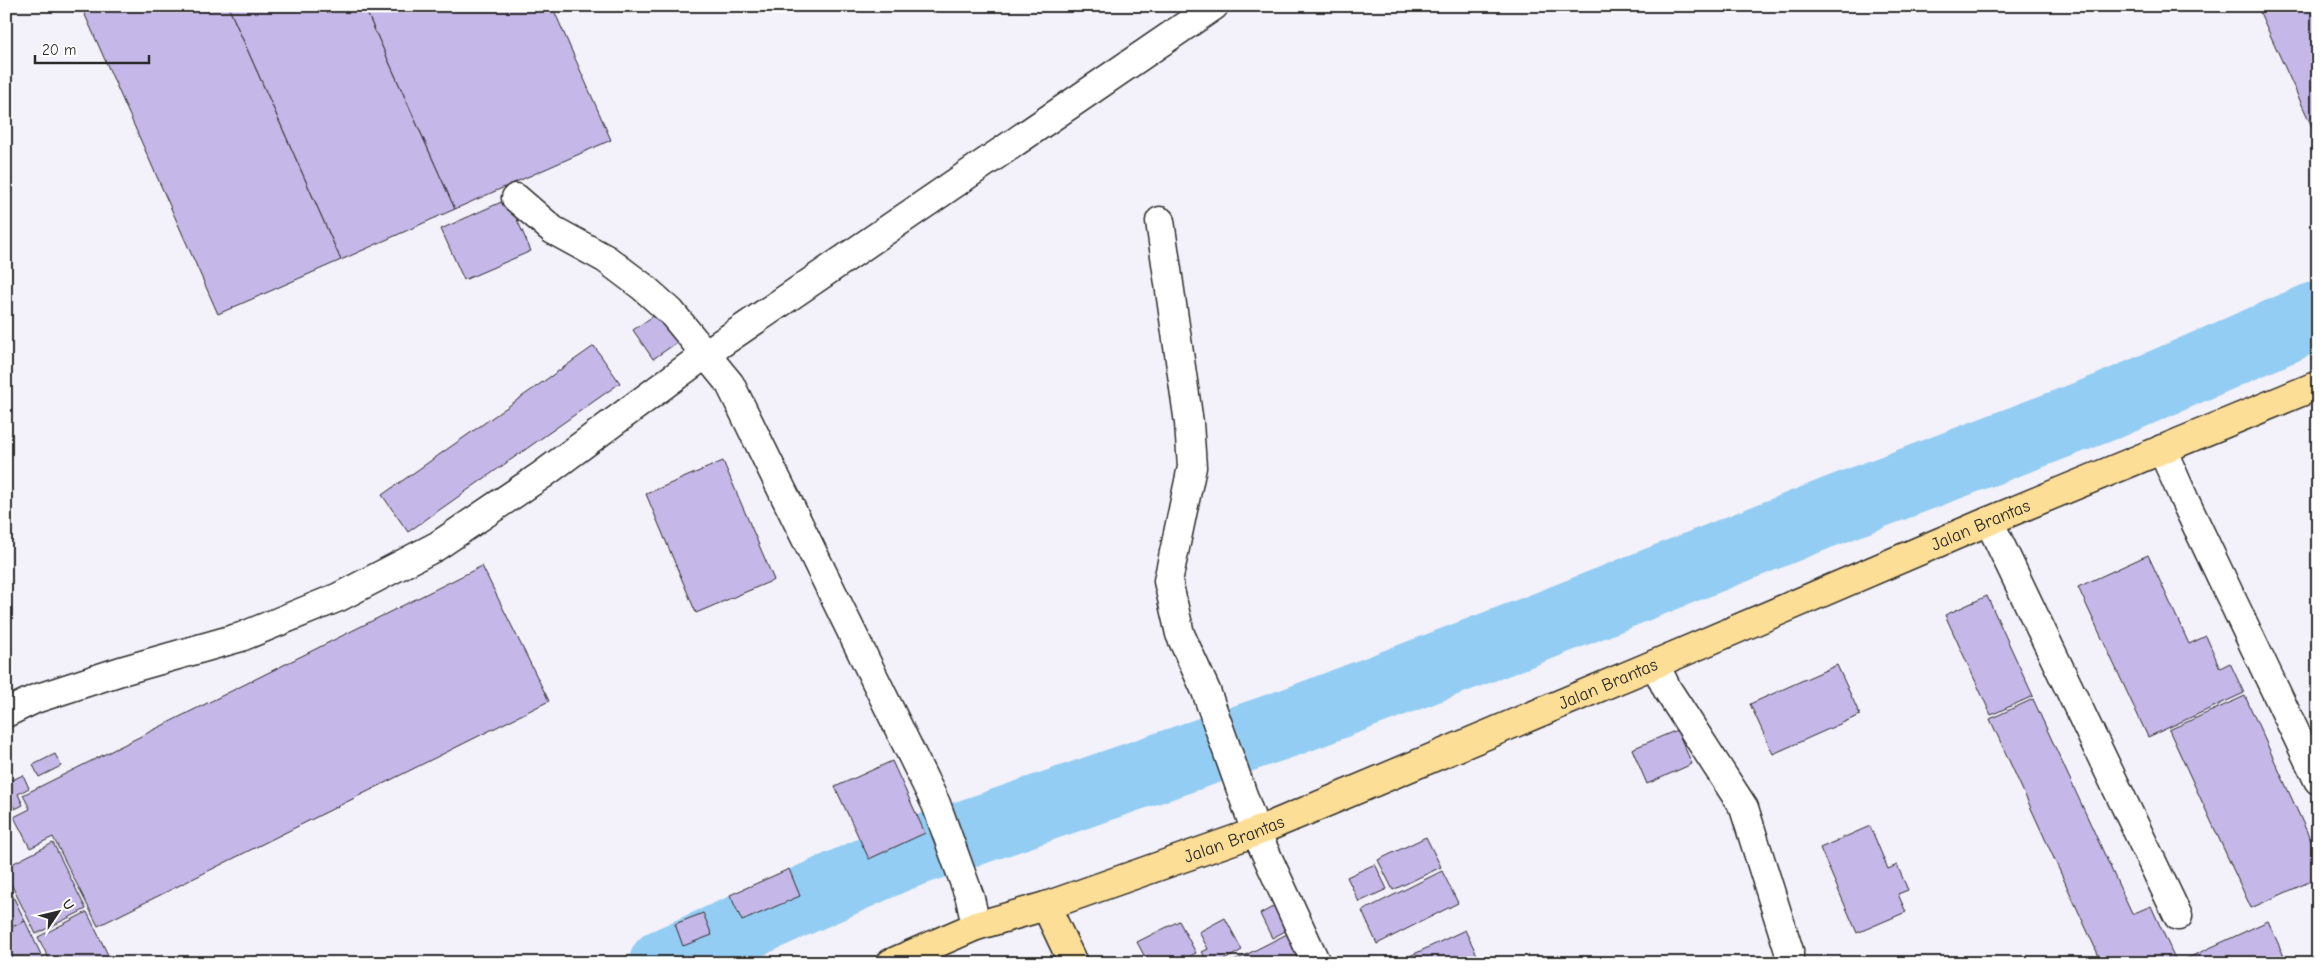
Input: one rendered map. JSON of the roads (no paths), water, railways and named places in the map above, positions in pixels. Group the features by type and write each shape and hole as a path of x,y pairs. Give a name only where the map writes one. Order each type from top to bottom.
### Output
{"main road":[{"name":"Jalan Brantas","path":"891,963 976,926 1046,906 1256,832 1988,521 2318,385"},
{"path":"1046,906 1072,963"}],"lane":[{"path":"6,713 35,699 121,671 242,637 340,597 445,540 542,475 707,353 1214,6"},
{"path":"516,198 553,230 606,259 643,287 671,312 707,353 730,384 936,804 970,898 976,926"},
{"path":"1160,222 1189,423 1192,467 1168,581 1180,634 1209,702 1256,832 1316,963"},
{"path":"2162,449 2184,501 2318,780"},
{"path":"1988,521 2178,916"},
{"path":"1655,664 1667,689 1744,808 1789,951 1789,963"}],"waterway":[{"path":"663,963 900,857 1294,721 1538,628 1840,508 2111,405 2318,315"}]}
